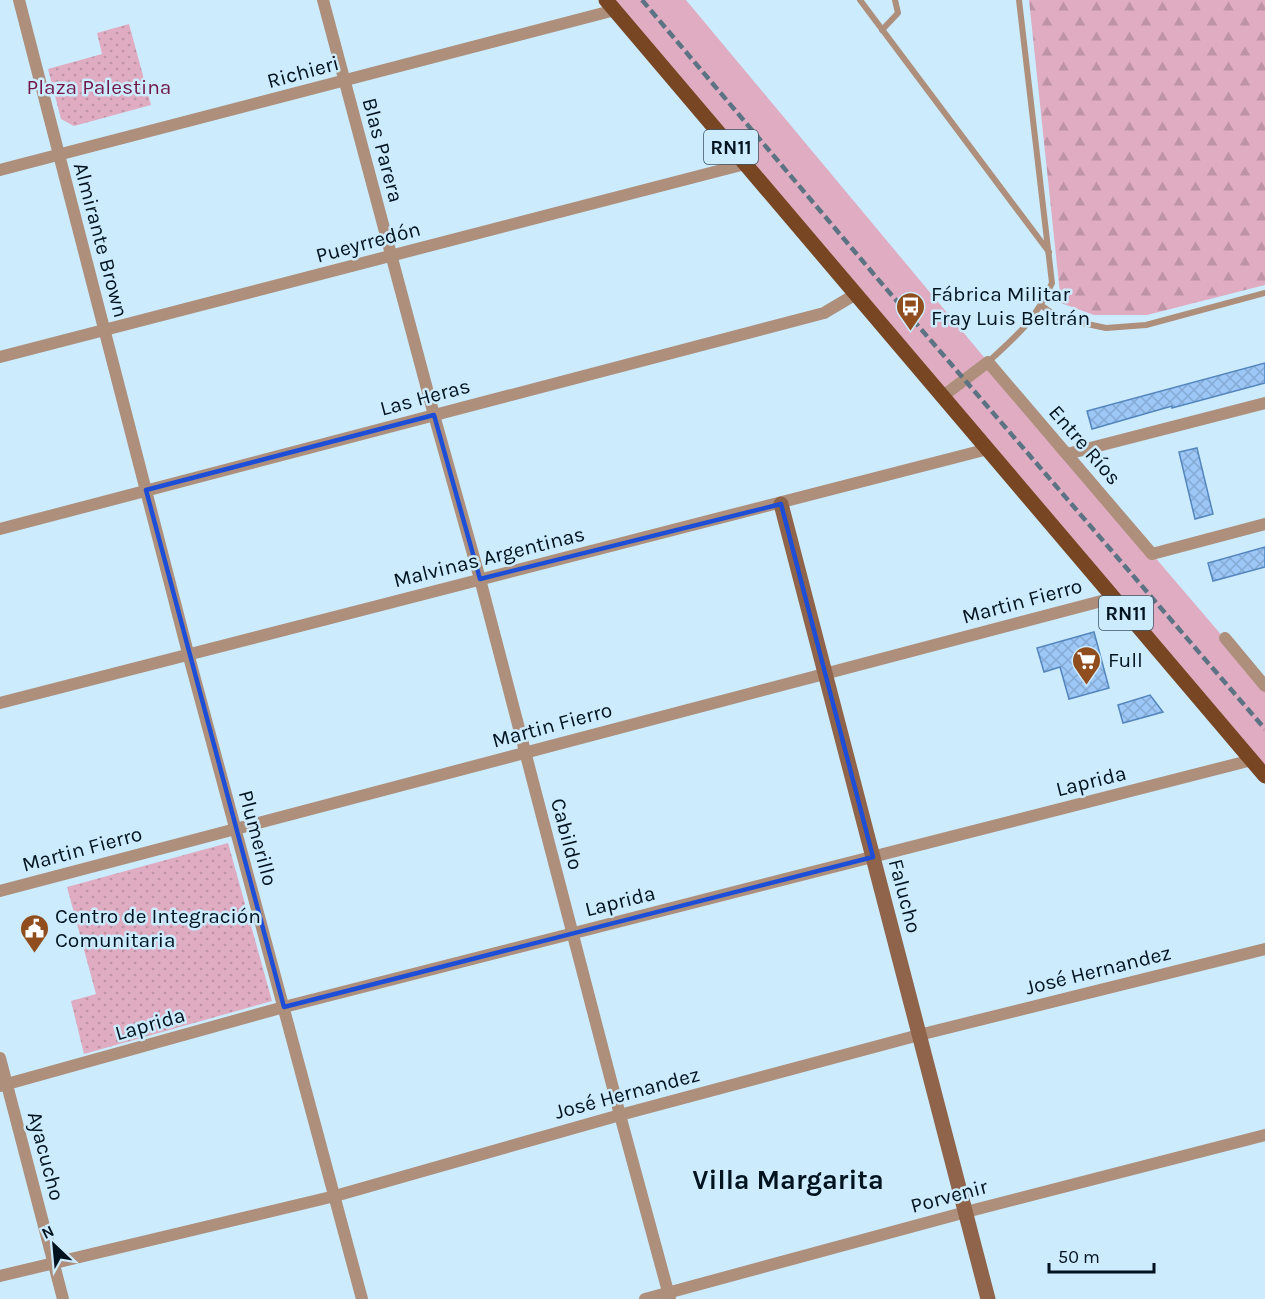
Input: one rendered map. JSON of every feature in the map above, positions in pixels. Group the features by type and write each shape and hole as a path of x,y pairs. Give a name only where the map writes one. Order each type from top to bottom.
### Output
{"main road":[{"name":"RN11","path":"610,5 1265,776"}],"street":[{"name":"Almirante Brown","path":"19,0 146,490"},
{"name":"Blas Parera","path":"323,0 434,415"},
{"name":"Richieri","path":"0,170 345,81 610,5"},
{"name":"Pueyrredón","path":"0,357 745,164"},
{"name":"Las Heras","path":"0,529 824,313 856,294"},
{"path":"943,396 988,362"},
{"name":"Entre Ríos","path":"988,362 1152,554 1265,524"},
{"path":"1067,454 1265,403"},
{"name":"Cabildo","path":"434,415 480,579 669,1296"},
{"name":"Malvinas Argentinas","path":"0,703 988,449"},
{"name":"Plumerillo","path":"146,490 362,1299"},
{"name":"Falucho","path":"781,504 988,1299"},
{"name":"Martin Fierro","path":"0,891 1113,598"},
{"path":"1225,638 1265,686"},
{"name":"Laprida","path":"3,1085 284,1007 1252,760"},
{"name":"José Hernandez","path":"0,1276 335,1196 620,1115 920,1035 1265,949"},
{"name":"Ayacucho","path":"0,1058 3,1085 63,1299"},
{"name":"Porvenir","path":"645,1299 669,1296 966,1212 1265,1135"}],"lane":[{"path":"860,0 1049,252"},
{"path":"882,30 898,13 894,0"},
{"path":"988,362 1019,334 1041,306 1052,283 1019,0"},
{"path":"1041,306 1059,318 1106,328 1146,325 1265,293"}],"highlighted area":[{"path":"434,415 480,579 781,504 873,857 284,1007 146,490"}],"green space":[{"path":"606,0 686,0 988,362 1265,686 1265,776"},
{"path":"1029,0 1265,0 1265,285 1147,315 1094,315 1061,303"},
{"name":"Plaza Palestina","path":"129,24 151,105 74,126 61,119 48,69 102,54 97,33"},
{"path":"228,843 272,1001 84,1054 71,1001 96,994 67,887"}],"building":[{"path":"1265,363 1265,383 1092,429 1087,411"},
{"path":"1197,448 1213,514 1195,519 1179,452"},
{"path":"1265,547 1265,567 1213,581 1208,563"},
{"path":"1094,632 1109,688 1069,699 1060,667 1044,672 1037,648"},
{"path":"1150,695 1163,712 1123,723 1118,705"}],"railway":[{"path":"642,0 877,278 1265,729"}],"place":[{"name":"Fábrica Militar Fray Luis Beltrán","path":"910,332"},
{"name":"Full","path":"1087,686"},
{"name":"Centro de Integración Comunitaria","path":"34,954"}],"district":[{"name":"Villa Margarita","path":"788,1180"}]}
